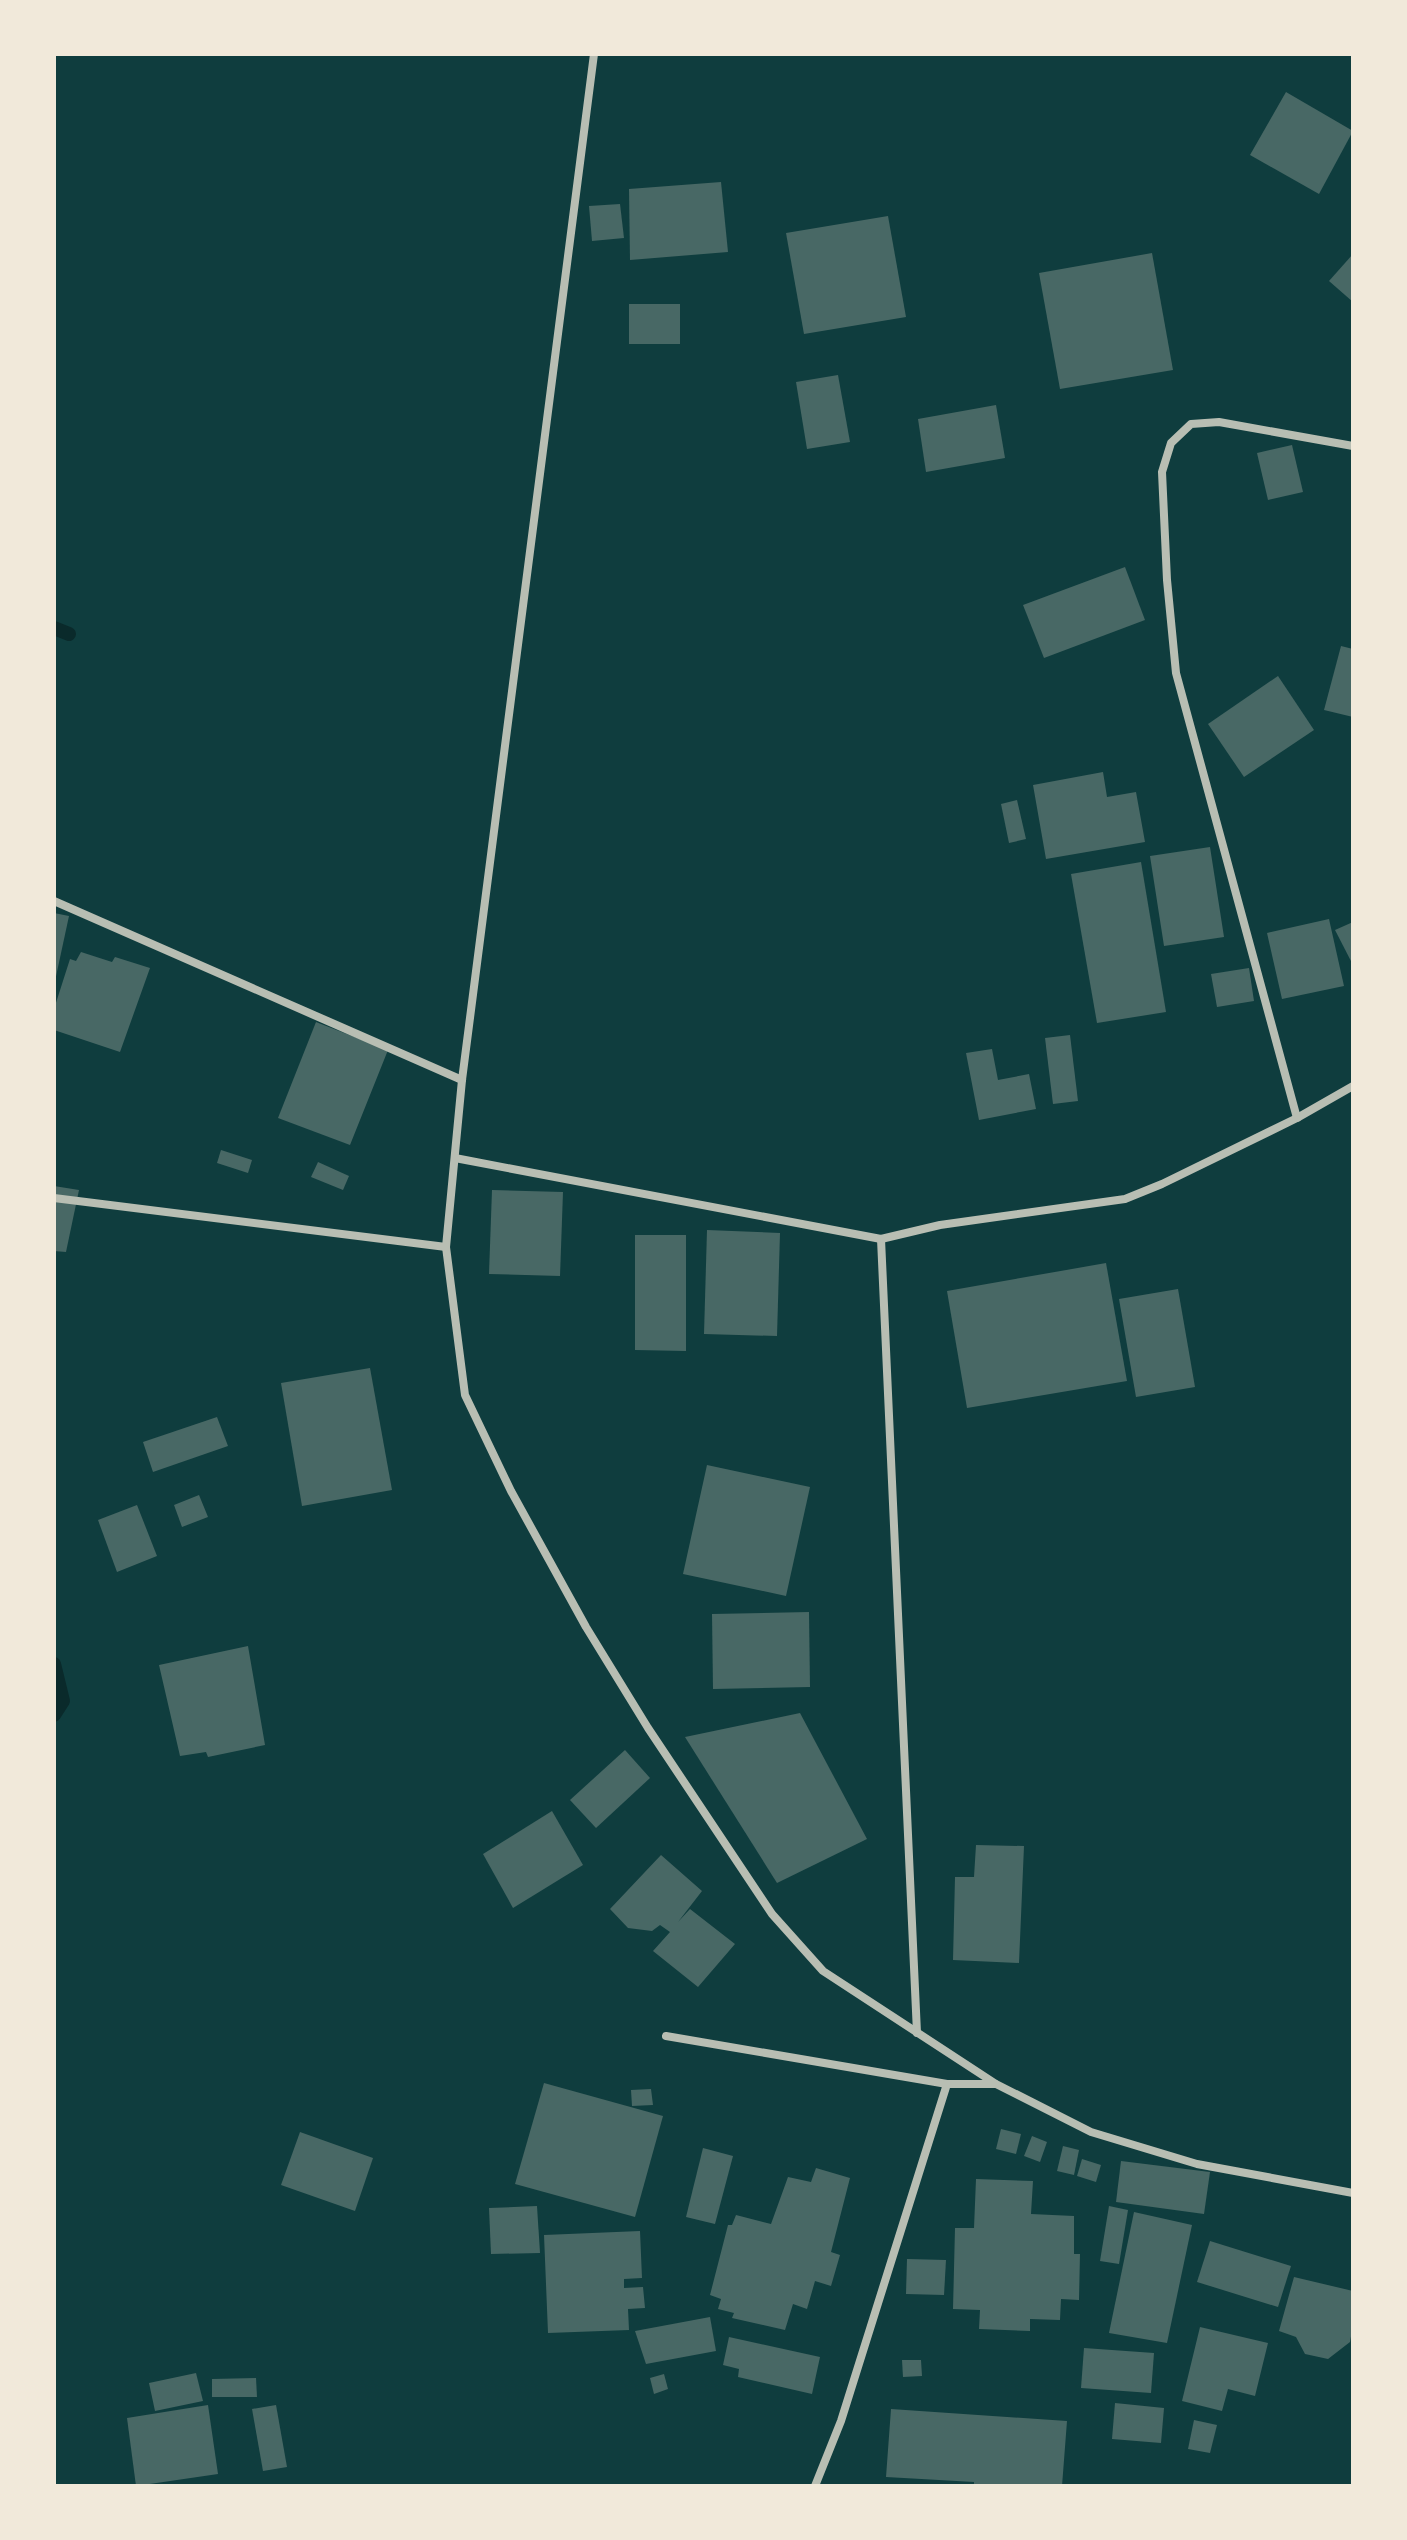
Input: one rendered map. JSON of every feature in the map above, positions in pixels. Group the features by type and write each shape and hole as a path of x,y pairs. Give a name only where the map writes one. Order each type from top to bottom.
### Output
{"street":[{"path":"594,54 462,1080 446,1247 465,1395 511,1491 594,1640 648,1728 772,1914 823,1971 996,2084 1091,2132 1197,2164 1353,2193"},
{"path":"1297,1118 1176,673 1167,580 1162,472 1171,443 1191,424 1219,422 1353,446"},
{"path":"54,901 462,1080"},
{"path":"455,1158 881,1239 940,1225 1125,1199 1297,1118 1353,1086"},
{"path":"54,1198 446,1247"},
{"path":"881,1239 917,2033"},
{"path":"666,2036 947,2084 996,2084"},
{"path":"815,2486 841,2421 947,2084"}],"building":[{"path":"1286,92 1353,131 1319,194 1250,155"},
{"path":"721,182 728,252 630,260 629,189"},
{"path":"620,204 624,238 592,241 589,206"},
{"path":"888,216 906,317 804,334 786,233"},
{"path":"1152,253 1173,370 1060,389 1039,273"},
{"path":"1353,254 1353,302 1329,281"},
{"path":"629,304 680,304 680,344 629,344"},
{"path":"838,375 850,442 807,449 796,382"},
{"path":"996,405 1005,458 926,472 918,419"},
{"path":"1292,445 1303,492 1268,500 1257,453"},
{"path":"1125,567 1145,620 1044,658 1023,605"},
{"path":"1341,646 1353,649 1353,717 1324,710"},
{"path":"1278,676 1314,730 1244,777 1208,724"},
{"path":"1103,772 1107,797 1136,792 1145,842 1046,859 1033,785"},
{"path":"1017,800 1026,839 1009,843 1001,804"},
{"path":"1210,847 1224,937 1164,946 1150,856"},
{"path":"1141,862 1166,1012 1097,1023 1071,874"},
{"path":"54,913 69,916 55,981 54,981"},
{"path":"1329,919 1344,986 1282,999 1267,933"},
{"path":"1353,922 1353,965 1335,930"},
{"path":"81,952 112,962 115,957 150,968 120,1052 54,1030 54,1009 70,959 76,961"},
{"path":"1249,968 1254,1001 1217,1007 1211,974"},
{"path":"316,1022 388,1050 350,1145 278,1118"},
{"path":"1070,1035 1078,1101 1053,1104 1045,1038"},
{"path":"992,1049 998,1080 1029,1074 1036,1109 979,1120 966,1053"},
{"path":"221,1150 252,1160 248,1173 217,1163"},
{"path":"318,1162 349,1176 343,1190 311,1177"},
{"path":"54,1186 79,1190 66,1252 54,1251"},
{"path":"492,1190 563,1192 560,1276 489,1274"},
{"path":"707,1230 780,1233 777,1336 704,1334"},
{"path":"635,1235 686,1235 686,1351 635,1350"},
{"path":"1106,1263 1127,1381 967,1408 947,1291"},
{"path":"1178,1289 1195,1387 1136,1397 1119,1299"},
{"path":"370,1368 392,1490 302,1506 281,1383"},
{"path":"217,1417 228,1446 153,1472 143,1442"},
{"path":"707,1465 810,1487 786,1596 683,1574"},
{"path":"199,1495 208,1517 182,1527 174,1505"},
{"path":"137,1505 157,1556 117,1572 98,1520"},
{"path":"809,1612 810,1687 713,1689 712,1614"},
{"path":"248,1646 265,1745 208,1757 206,1752 180,1756 159,1665"},
{"path":"800,1713 867,1839 777,1883 685,1737"},
{"path":"625,1750 650,1778 596,1828 570,1800"},
{"path":"552,1811 583,1865 513,1908 483,1854"},
{"path":"976,1845 1024,1846 1019,1963 953,1960 955,1877 974,1877"},
{"path":"661,1855 702,1891 678,1922 690,1909 735,1944 698,1987 653,1951 670,1932 660,1925 652,1931 628,1928 610,1909"},
{"path":"544,2083 663,2116 635,2217 515,2184"},
{"path":"651,2089 653,2105 632,2106 631,2090"},
{"path":"1001,2129 1021,2134 1016,2154 996,2149"},
{"path":"300,2132 373,2158 355,2211 281,2185"},
{"path":"1032,2136 1047,2142 1040,2162 1024,2156"},
{"path":"1063,2146 1079,2150 1074,2175 1057,2171"},
{"path":"703,2148 733,2156 715,2224 686,2217"},
{"path":"1082,2159 1101,2165 1096,2182 1077,2176"},
{"path":"1121,2161 1210,2172 1204,2214 1116,2202"},
{"path":"816,2168 850,2178 831,2252 840,2255 831,2286 815,2281 807,2309 793,2304 785,2330 732,2318 734,2313 718,2309 721,2299 710,2295 728,2225 732,2225 736,2215 771,2224 788,2177 811,2182"},
{"path":"976,2179 1033,2181 1031,2214 1074,2216 1074,2254 1080,2254 1079,2300 1061,2299 1060,2320 1030,2319 1030,2331 979,2329 980,2310 953,2309 955,2228 974,2228"},
{"path":"537,2206 540,2253 491,2254 489,2208"},
{"path":"1109,2206 1128,2210 1119,2264 1100,2261"},
{"path":"1134,2212 1192,2225 1167,2343 1109,2333"},
{"path":"640,2231 642,2278 624,2279 624,2288 643,2287 645,2308 628,2309 629,2330 548,2333 544,2235"},
{"path":"1210,2241 1291,2266 1278,2307 1197,2282"},
{"path":"907,2259 946,2260 944,2295 906,2294"},
{"path":"1294,2277 1353,2291 1350,2342 1328,2359 1305,2354 1296,2337 1279,2331"},
{"path":"710,2317 716,2351 646,2364 635,2331"},
{"path":"1200,2327 1268,2343 1255,2396 1228,2389 1222,2411 1182,2401"},
{"path":"729,2337 820,2357 812,2394 738,2377 739,2369 723,2365"},
{"path":"1084,2348 1154,2353 1151,2393 1081,2388"},
{"path":"902,2360 921,2360 922,2376 903,2377"},
{"path":"196,2373 203,2401 155,2411 149,2383"},
{"path":"664,2374 668,2389 654,2394 650,2378"},
{"path":"256,2378 257,2397 212,2397 212,2379"},
{"path":"1115,2403 1164,2408 1161,2443 1112,2439"},
{"path":"208,2405 218,2474 136,2486 127,2418"},
{"path":"276,2405 287,2467 263,2471 252,2409"},
{"path":"891,2409 1067,2421 1062,2486 974,2486 974,2482 886,2477"},
{"path":"1194,2420 1217,2425 1210,2453 1188,2449"}],"waterway":[{"path":"54,628 69,634"},
{"path":"54,1664 63,1701 54,1715"}]}
